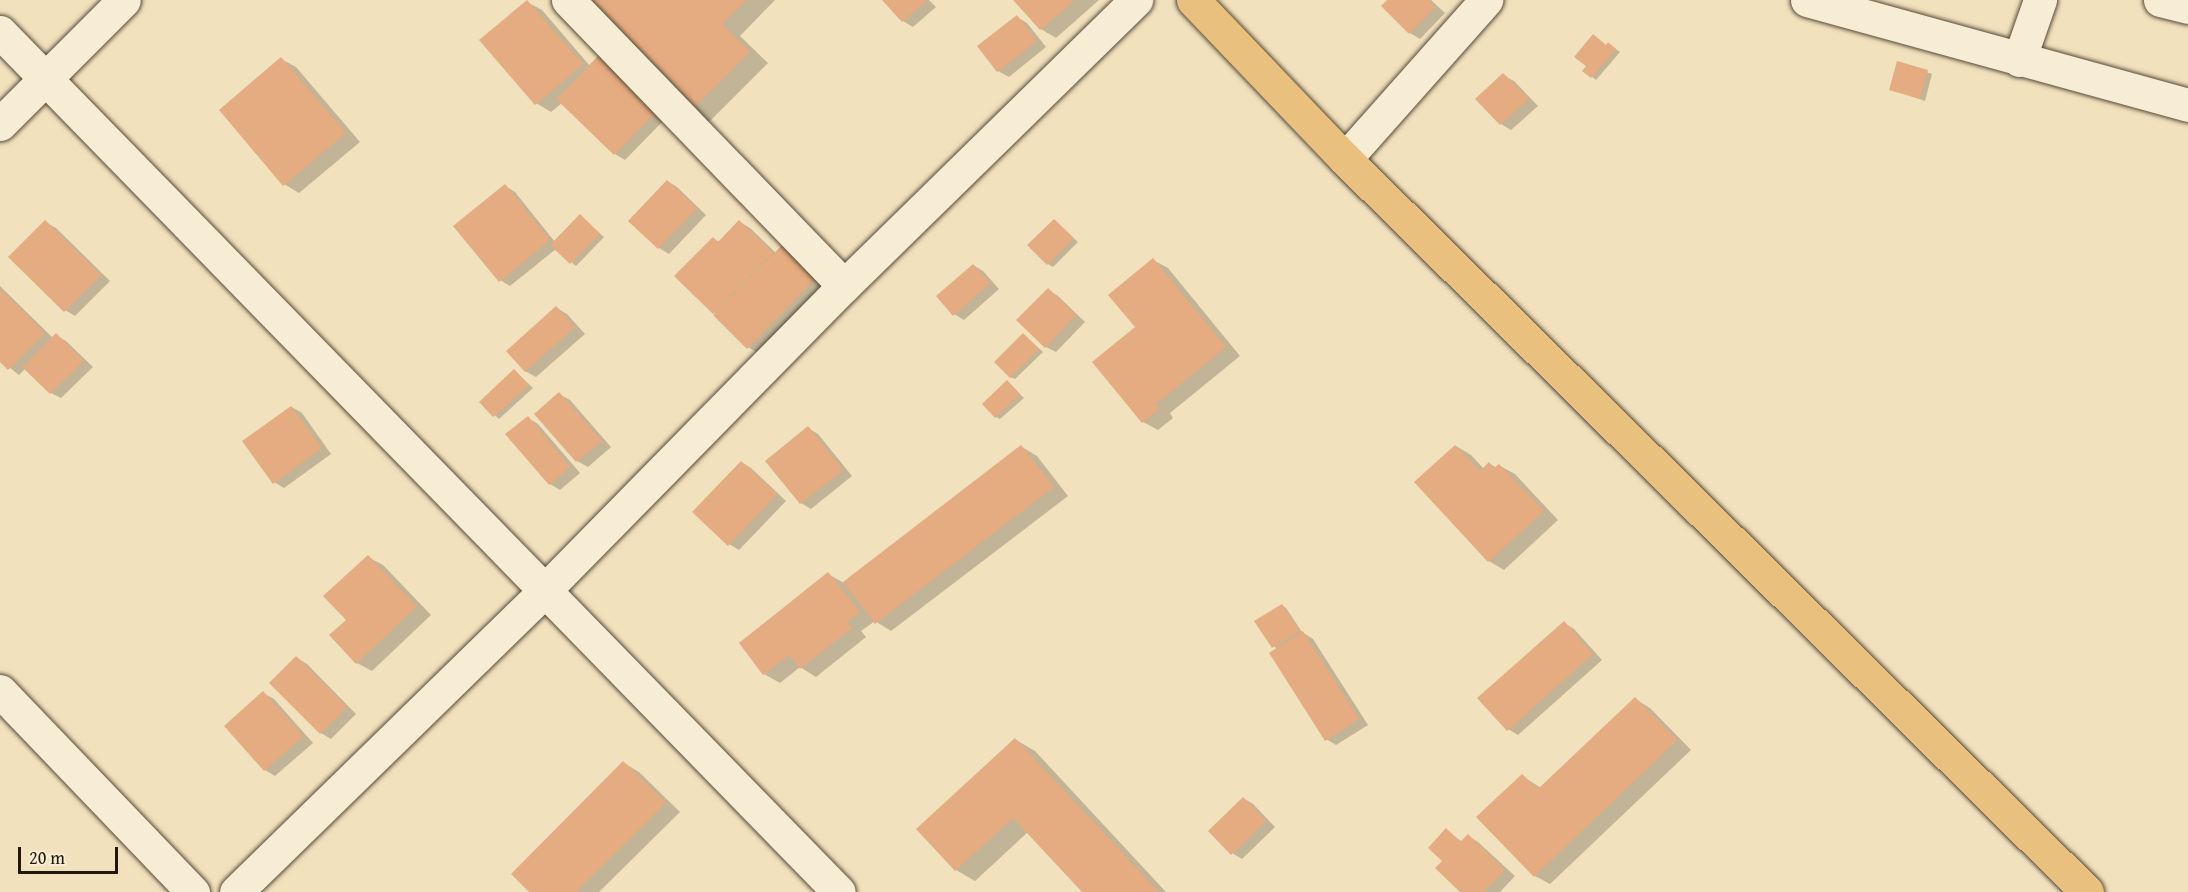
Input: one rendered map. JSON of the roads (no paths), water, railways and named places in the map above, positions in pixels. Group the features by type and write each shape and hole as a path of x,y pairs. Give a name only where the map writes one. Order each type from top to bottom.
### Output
{"main road":[{"path":"1193,0 1346,159 2087,892"}],"street":[{"path":"0,124 124,0"},
{"path":"568,0 844,286"},
{"path":"236,892 544,591 844,286 1136,0"},
{"path":"1346,159 1486,0"},
{"path":"1807,0 2188,105"},
{"path":"2019,60 2040,0"},
{"path":"2160,0 2188,7"},
{"path":"0,32 839,892"},
{"path":"0,691 193,892"}]}
